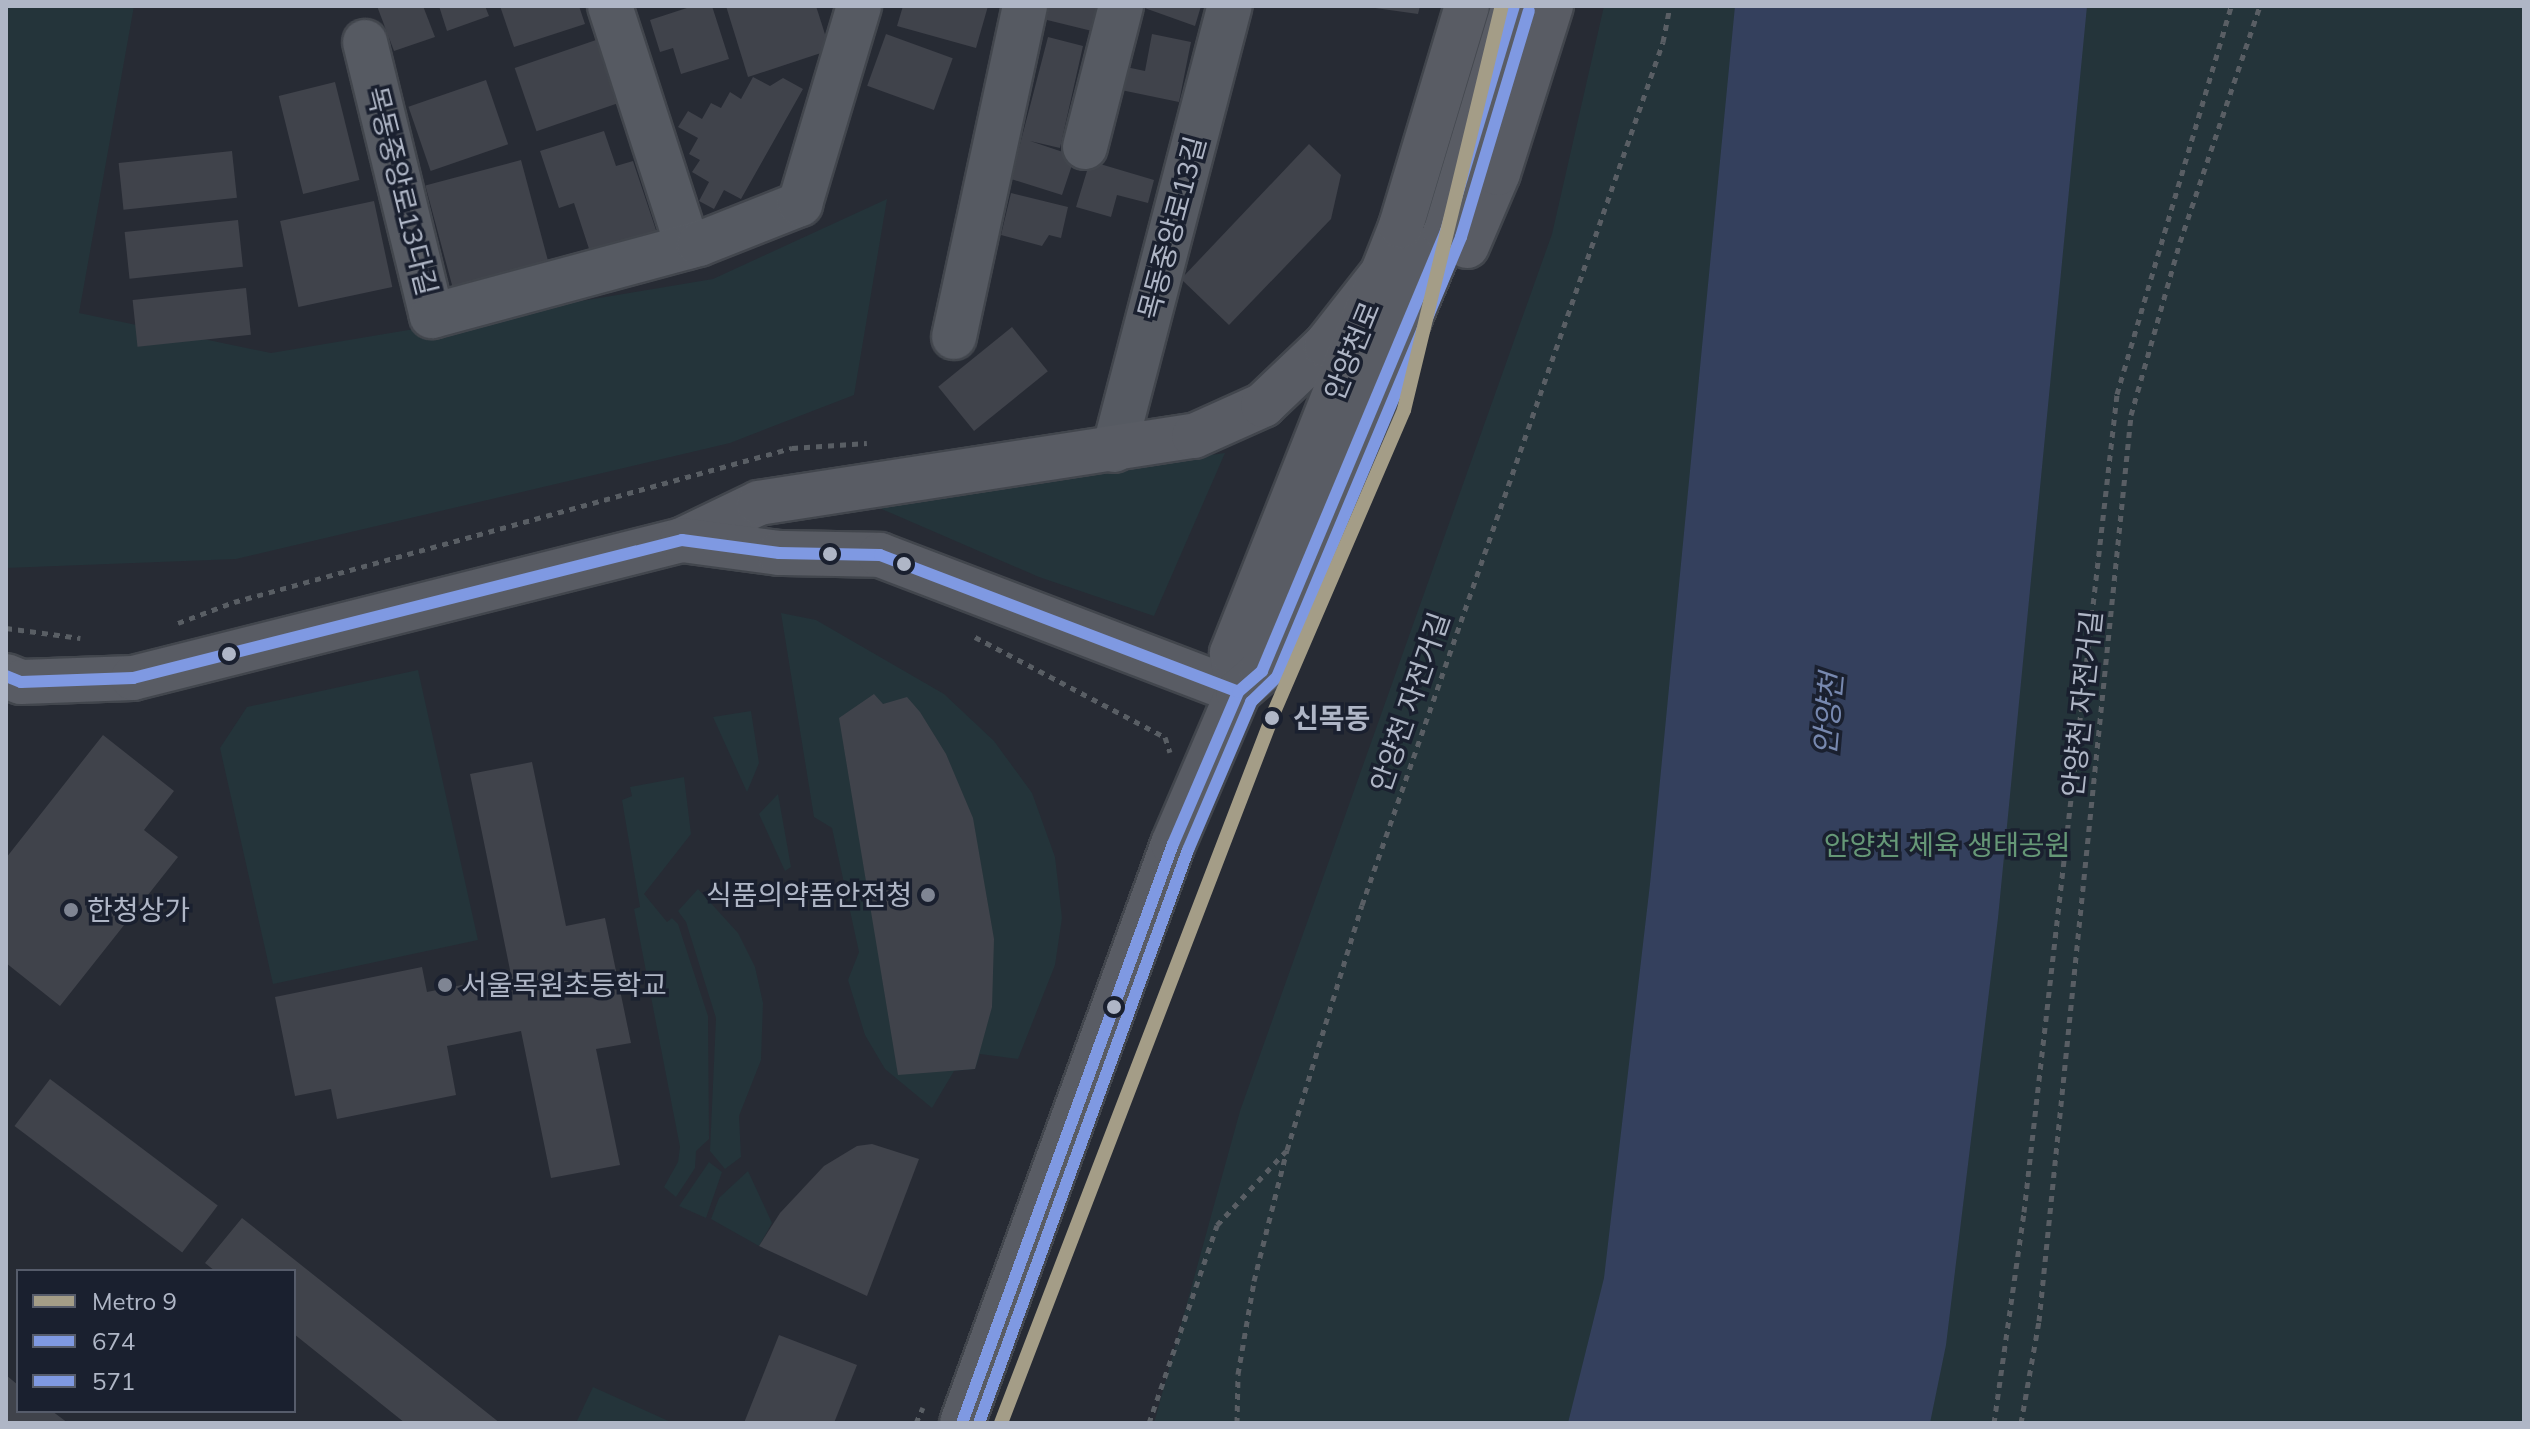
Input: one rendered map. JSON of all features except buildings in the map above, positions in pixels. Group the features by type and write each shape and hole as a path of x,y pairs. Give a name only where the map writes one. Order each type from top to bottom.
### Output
{"main road":[{"name":"안양천로","path":"1238,692 1232,653 1384,271 1467,6"},
{"name":"안양천로","path":"962,1423 1173,844 1238,692 1262,671 1446,231 1514,6"},
{"path":"1409,319 1455,275 1498,173 1551,6"},
{"path":"6,676 21,682 133,678 682,540 759,503 1194,436 1263,405 1326,345 1384,271"},
{"path":"682,540 779,553 880,555 1238,692"}],"street":[{"path":"610,6 688,247"},
{"name":"목동중앙로13다길","path":"365,42 432,316 688,247 800,204 859,6"},
{"path":"954,337 1025,6"},
{"path":"1085,147 1121,6"},
{"name":"목동중앙로13길","path":"1114,450 1230,6"}],"path":[{"name":"안양천 자전거길","path":"1237,1423 1238,1374 1254,1281 1287,1150 1367,890 1663,42 1670,6"},
{"path":"1994,1423 2024,1212 2117,394 2231,6"},
{"name":"안양천 자전거길","path":"2021,1423 2039,1321 2131,415 2180,242 2260,6"},
{"path":"163,628 234,602 792,448 880,443"},
{"path":"6,628 92,640"},
{"path":"961,630 1165,737 1170,753 1164,764"},
{"path":"1149,1423 1217,1225 1287,1150"}],"green space":[{"path":"6,6 134,6 79,313 271,353 713,279 887,199 854,395 730,443 236,559 6,568"},
{"name":"안양천 체육 생태공원","path":"1604,6 2524,6 2524,1423 1154,1423 1240,1111 1552,234"},
{"path":"1225,453 1154,616 1039,577 877,507 913,497"},
{"path":"781,613 816,620 944,694 994,741 1032,793 1055,857 1062,918 1055,965 1018,1059 980,1054 975,1069 954,1071 932,1108 885,1069 865,1035 848,980 859,952 832,828 814,817"},
{"path":"418,670 478,940 273,984 220,748 247,707"},
{"path":"751,711 759,763 747,792 713,717"},
{"path":"684,777 691,834 644,894 667,922 672,918 678,924 708,1016 709,1139 696,1151 695,1168 676,1197 664,1187 678,1162 680,1147 634,909 640,907 622,800 632,796 630,787"},
{"path":"778,794 791,867 785,871 759,814"},
{"path":"698,889 738,933 755,967 763,1003 761,1060 739,1116 741,1157 725,1169 710,1151 716,1018 686,922 678,911"},
{"path":"709,1162 722,1172 706,1218 679,1206"},
{"path":"748,1171 772,1223 759,1246 711,1219 719,1198"},
{"path":"593,1387 673,1423 576,1423"}],"water":[{"name":"안양천","path":"1735,6 2087,6 1998,918 1946,1345 1930,1423 1568,1423 1604,1278 1650,884"}],"metro line":[{"name":"9","path":"1001,1423 1274,712 1404,410 1502,6"}],"transit line":[{"name":"674","path":"962,1423 1173,844 1238,692 1262,671 1446,231 1514,6"},
{"name":"571","path":"979,1423 1188,850 1251,702 1277,677 1461,237 1529,11"},
{"name":"674","path":"6,676 21,682 133,678 682,540 779,553 880,555 1238,692"}],"place":[{"name":"신목동","path":"1272,718"},
{"name":"식품의약품안전청","path":"928,895"},
{"name":"한청상가","path":"71,910"},
{"name":"서울목원초등학교","path":"445,985"}]}
